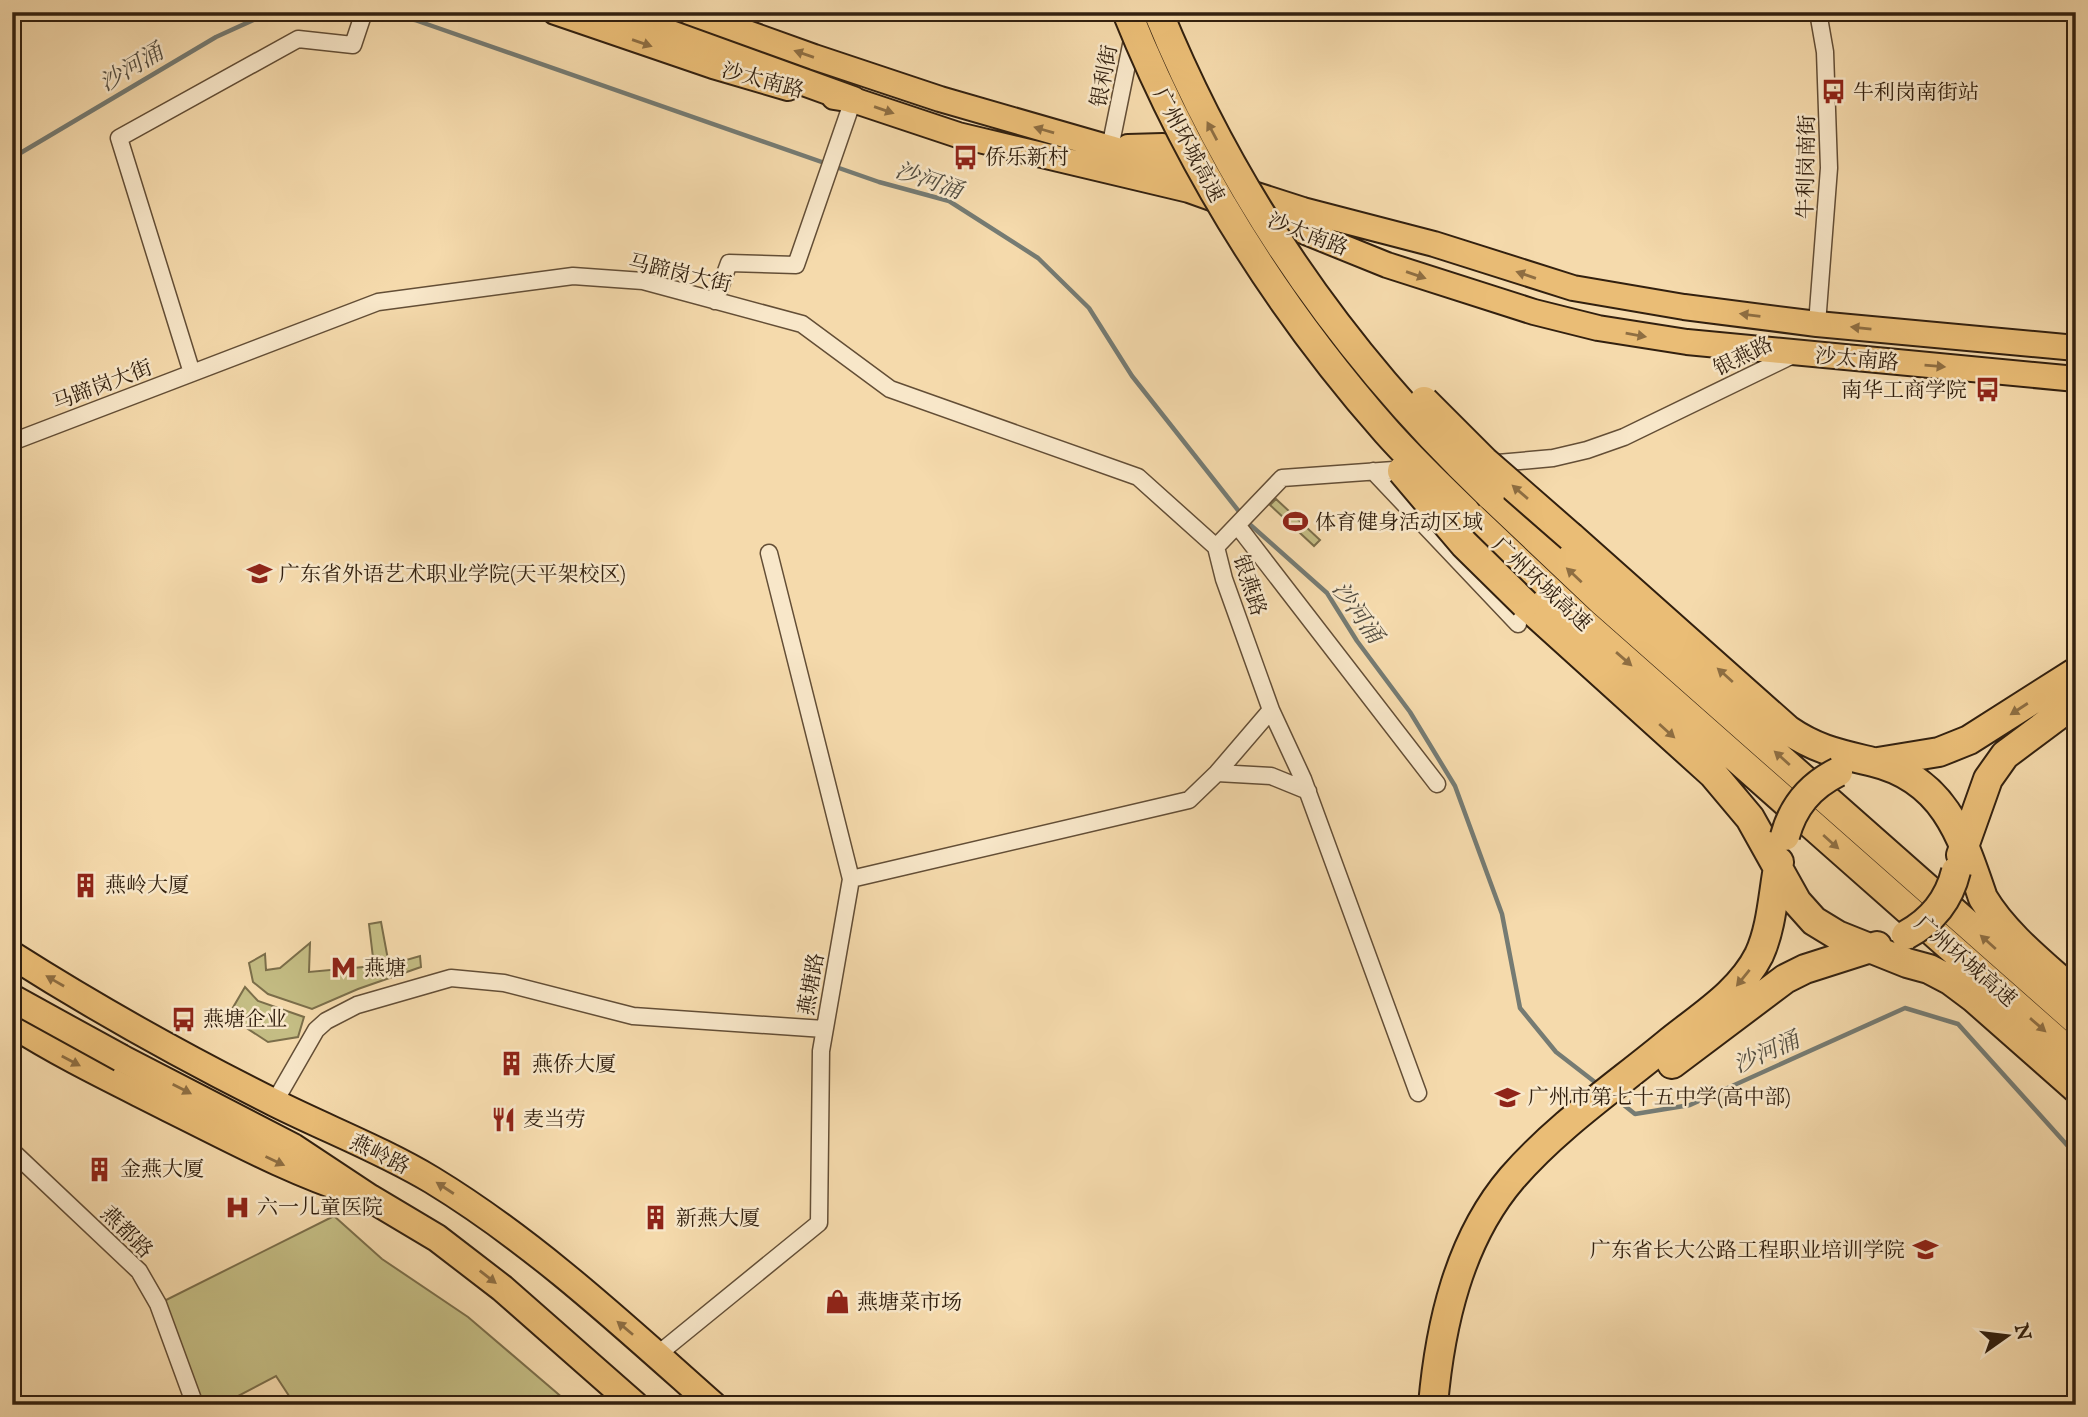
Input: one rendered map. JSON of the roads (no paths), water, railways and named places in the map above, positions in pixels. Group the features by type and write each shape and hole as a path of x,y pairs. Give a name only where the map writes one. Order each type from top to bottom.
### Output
{"highway":[{"path":"610,12 853,100"},
{"name":"广州环城高速","path":"1126,12 1171,115 1248,249 1291,310 1387,432 1466,512 1579,619 2076,1058"},
{"name":"广州环城高速","path":"1158,12 1198,104 1246,191 1298,272 1367,364 1438,445 1603,602 2076,1020"},
{"path":"1246,191 1263,218 1298,262 1460,438 1771,716 1802,740 1842,763 1888,767 1939,752 1980,734 2076,672"},
{"path":"1248,249 1358,414 1464,544 1525,604 1713,774 1750,818 1808,915 1821,927 1837,935 1940,974 1967,992 2076,1088"},
{"path":"1453,1405 1460,1336 1472,1284 1490,1237 1518,1194 1545,1165 1573,1141 1784,979 1805,969 1871,949 1906,935 1930,919 1941,906 1965,864 1988,779 2005,755 2076,702"},
{"path":"1433,1405 1442,1337 1453,1294 1475,1235 1500,1194 1530,1159 1598,1098 1739,984 1758,957 1766,939 1784,878 1785,836 1792,815 1802,799 1842,763 1939,752"},
{"path":"1888,767 1929,789 1944,808 1965,864 1997,919 2076,994"},
{"path":"1750,818 1761,845 1767,872 1769,897 1766,939"},
{"path":"1837,935 1872,942 1906,935"},
{"name":"燕岭路","path":"12,954 156,1042 274,1103 403,1164 451,1192 542,1259 713,1405"},
{"path":"1805,969 1872,959 1919,966"},
{"path":"12,998 293,1147 370,1198"},
{"name":"燕岭路","path":"370,1198 437,1238 472,1265 635,1405"}],"main road":[{"name":"沙太南路","path":"555,12 738,74 811,93 853,100 958,135 1133,177 1160,195 1195,211 1308,246 1353,251 1445,285 1565,321 1659,339 2076,379"},
{"name":"沙太南路","path":"689,12 871,77 1110,148 1163,146 1177,149 1303,195 1347,221 1434,244 1573,288 1671,305 1817,324 2076,348"},
{"name":"燕岭路","path":"12,1026 72,1062 231,1140 323,1183 370,1198"}],"street":[{"path":"192,373 119,138 298,39 353,46 364,12"},
{"name":"银利街","path":"1110,148 1137,12"},
{"name":"牛利岗南街","path":"1817,324 1829,169 1828,85 1825,45 1818,12"},
{"path":"715,301 729,263 796,265 853,100"},
{"name":"马蹄岗大街","path":"12,442 378,302 573,276 643,281 802,324 890,389 1138,477 1216,547"},
{"name":"银燕路","path":"1418,1093 1308,791 1271,710 1224,579 1216,547 1282,478 1553,458 1587,450 1624,438 1797,353"},
{"path":"1373,471 1518,624"},
{"path":"1237,525 1437,783"},
{"name":"燕塘路","path":"657,1355 819,1223 821,1051 850,879 769,553"},
{"path":"850,879 1189,800 1217,773 1271,710"},
{"path":"1217,773 1271,776 1308,791"},
{"path":"274,1103 316,1030 326,1021 357,1005 451,978 504,983 633,1016 824,1029"},
{"name":"燕都路","path":"12,1151 139,1271 158,1304 195,1405"}],"waterway":[{"name":"沙河涌","path":"12,158 216,37 271,12"},
{"name":"沙河涌","path":"369,12 415,20 879,182 949,201 1038,258 1089,308 1132,376 1241,514"},
{"name":"沙河涌","path":"1246,521 1327,593 1357,641 1410,712 1455,786 1502,914 1520,1008 1556,1052 1600,1086"},
{"name":"沙河涌","path":"1615,1098 1635,1114 1690,1105 1905,1008 1958,1024 2076,1155"}],"place":[{"name":"牛利岗南街站","path":"1833,92"},
{"name":"侨乐新村","path":"965,157"},
{"name":"南华工商学院","path":"1987,390"},
{"name":"体育健身活动区域","path":"1295,522"},
{"name":"广东省外语艺术职业学院(天平架校区)","path":"259,574"},
{"name":"燕岭大厦","path":"85,885"},
{"name":"燕塘","path":"344,968"},
{"name":"燕塘企业","path":"183,1019"},
{"name":"燕侨大厦","path":"512,1064"},
{"name":"广州市第七十五中学(高中部)","path":"1508,1097"},
{"name":"麦当劳","path":"503,1119"},
{"name":"金燕大厦","path":"100,1169"},
{"name":"六一儿童医院","path":"237,1207"},
{"name":"新燕大厦","path":"656,1218"},
{"name":"广东省长大公路工程职业培训学院","path":"1925,1250"},
{"name":"燕塘菜市场","path":"837,1302"}]}
